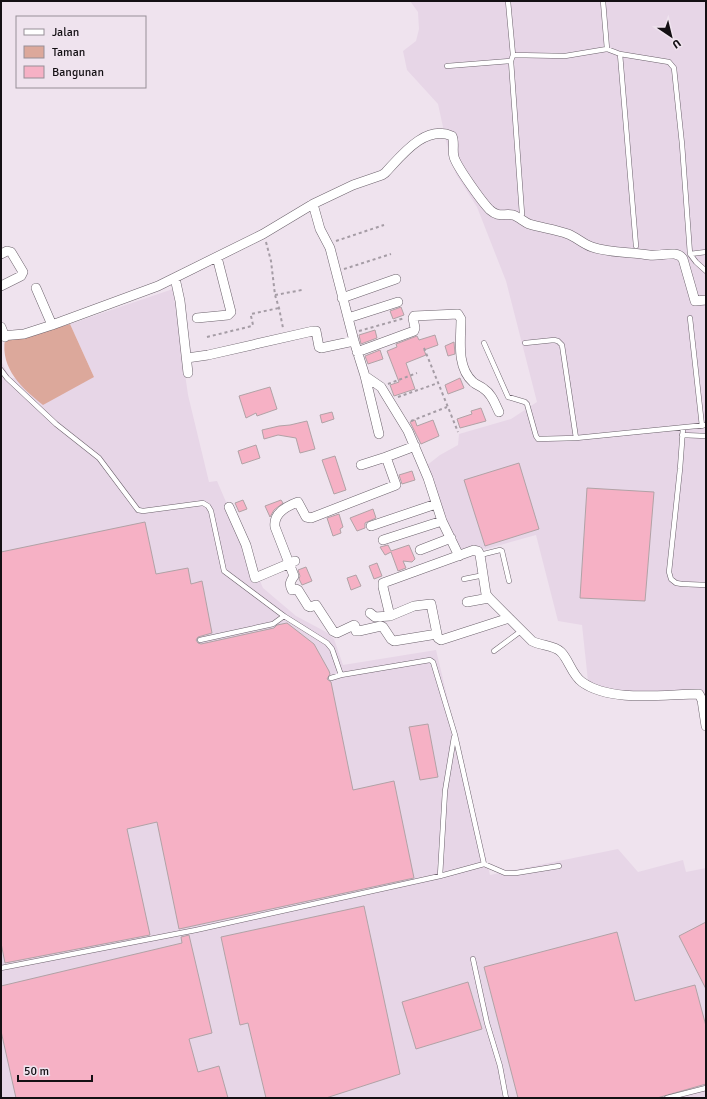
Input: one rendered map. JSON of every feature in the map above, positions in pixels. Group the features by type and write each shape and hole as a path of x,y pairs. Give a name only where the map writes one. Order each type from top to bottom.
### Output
{"street":[{"path":"1,327 3,336 24,334 158,286 264,234 313,204 353,185 382,175 412,144 421,139 437,134 451,135 453,139 454,157 481,198 491,210 498,214 514,216 528,224 554,229 568,234 591,247 612,252 637,253 653,256 677,254 683,259 695,301 706,300"},
{"path":"313,204 320,229 328,244 336,271 342,298 365,376 379,434"},
{"path":"1,254 7,251 11,252 23,272 21,276 1,286"},
{"path":"197,318 228,315 232,312 216,257"},
{"path":"175,278 180,301 188,373"},
{"path":"342,298 396,279"},
{"path":"36,288 52,325"},
{"path":"348,318 398,302"},
{"path":"357,352 414,331 414,316 458,314 461,319 461,358 465,369 474,383 490,393 499,412"},
{"path":"187,358 208,355 316,331 319,347 321,348 353,337"},
{"path":"365,376 381,387 404,424 428,478 442,521 459,556"},
{"path":"361,465 415,446"},
{"path":"386,457 396,485 310,518 306,517 298,502 280,512 274,521 275,527 293,562 294,576 290,582 292,590 298,590 309,607 316,605 334,633 354,625 356,631 378,626 383,627 391,640 394,641 437,634"},
{"path":"371,526 436,504"},
{"path":"230,507 246,545 254,578 293,562"},
{"path":"383,540 442,521"},
{"path":"420,550 451,538"},
{"path":"390,616 383,582 474,550 478,551 484,575 486,594 489,598 532,641 539,645 561,652 582,682 607,693 622,696 699,694 702,700 706,726"},
{"path":"467,602 489,598"},
{"path":"370,613 375,617 390,616 414,606 430,604 438,638 442,640 509,618"}],"lane":[{"path":"508,1 513,55 511,61 522,214"},
{"path":"603,1 607,49"},
{"path":"513,55 565,56 607,49 620,54 669,62 676,71 690,254 706,271"},
{"path":"620,54 636,246"},
{"path":"447,66 511,61"},
{"path":"690,254 706,252"},
{"path":"484,343 508,396 528,404 536,436 541,440 683,428 704,425 690,318"},
{"path":"524,343 554,340 558,341 562,345 576,438"},
{"path":"1,370 7,378 56,424 99,458 138,510 143,511 203,503 208,506 211,511 224,571 284,616 327,643 332,649 341,675"},
{"path":"683,428 669,572 671,579 676,583 706,585"},
{"path":"682,435 706,436"},
{"path":"480,555 500,550 502,551 509,581"},
{"path":"464,579 484,575"},
{"path":"200,640 273,624 284,616"},
{"path":"494,651 521,631"},
{"path":"330,678 430,660 435,666 454,735 484,864"},
{"path":"440,876 445,791 454,735"},
{"path":"1,968 196,930 440,876 484,864 505,873 516,873 559,866"},
{"path":"473,959 487,1023 500,1066 506,1098"},
{"path":"666,1098 706,1088"}],"path":[{"path":"328,244 384,225"},
{"path":"264,234 271,261 275,295 285,338"},
{"path":"336,271 391,254"},
{"path":"275,295 302,290"},
{"path":"207,337 252,326 252,314 279,308"},
{"path":"353,337 398,319 414,316"},
{"path":"424,348 458,432"},
{"path":"381,387 417,372"},
{"path":"390,400 438,383"},
{"path":"404,424 447,407"}],"shaded area":[{"path":"410,1 706,1 706,705 704,691 622,692 608,690 588,681 582,625 558,621 536,535 486,549 474,547 461,553 445,521 426,466 440,455 458,445 459,434 511,419 537,402 506,281 477,207 456,174 446,141 438,104 407,70 403,51 416,41 419,29 418,12"},
{"path":"173,289 188,395 209,482 217,481 263,588 296,616 326,632 334,639 343,665 436,650 490,875 618,849 638,872 683,860 686,872 706,868 706,1098 1,1098 1,361 10,378 94,377 70,324"}],"green space":[{"path":"70,324 94,377 43,405 21,385 10,369 4,350 5,339 25,337"}],"building":[{"path":"401,307 404,315 393,319 390,311"},
{"path":"375,330 377,338 361,344 359,335"},
{"path":"435,335 438,345 424,350 426,355 406,363 415,389 394,396 390,385 399,382 387,351 397,347 396,344 417,336 419,340"},
{"path":"454,342 455,354 448,356 445,346"},
{"path":"380,350 383,359 368,364 365,356"},
{"path":"460,378 464,388 448,394 445,385"},
{"path":"270,387 277,409 257,416 256,413 246,418 239,396"},
{"path":"481,408 486,421 460,428 457,419 472,414 471,411"},
{"path":"332,412 334,419 322,423 320,415"},
{"path":"415,420 417,426 433,420 439,436 421,444 410,422"},
{"path":"307,421 315,449 300,453 296,438 278,435 264,439 262,430"},
{"path":"256,445 260,458 242,464 238,451"},
{"path":"335,456 346,490 334,494 322,460"},
{"path":"519,463 539,529 485,546 464,480"},
{"path":"412,471 415,480 402,484 399,475"},
{"path":"587,488 654,492 645,601 580,598"},
{"path":"243,500 247,509 239,512 235,503"},
{"path":"281,500 283,503 274,510 270,517 265,506"},
{"path":"373,509 376,518 365,523 365,528 357,531 350,518"},
{"path":"339,514 343,527 340,529 341,533 333,536 327,518"},
{"path":"145,522 156,574 188,568 191,584 202,581 212,633 198,637 196,640 198,643 201,644 274,628 277,625 287,623 314,644 330,674 327,679 331,682 353,790 394,781 414,878 179,929 157,822 127,829 150,935 5,963 1,943 1,552"},
{"path":"388,545 391,551 409,545 415,559 412,562 403,561 406,568 398,571 391,552 385,555 380,547"},
{"path":"377,563 382,576 374,579 369,566"},
{"path":"306,567 312,581 302,585 299,579 300,576 298,570"},
{"path":"356,575 361,586 351,590 347,578"},
{"path":"428,724 438,777 420,780 409,727"},
{"path":"364,906 400,1074 326,1098 266,1098 248,1023 240,1025 221,937"},
{"path":"706,922 706,989 679,936"},
{"path":"617,932 635,1001 695,985 706,1026 706,1084 657,1098 518,1098 484,967"},
{"path":"189,935 212,1033 189,1039 198,1072 219,1066 228,1098 16,1098 1,1031 1,986 182,943 181,937"},
{"path":"468,982 482,1029 416,1049 402,1002"}]}
